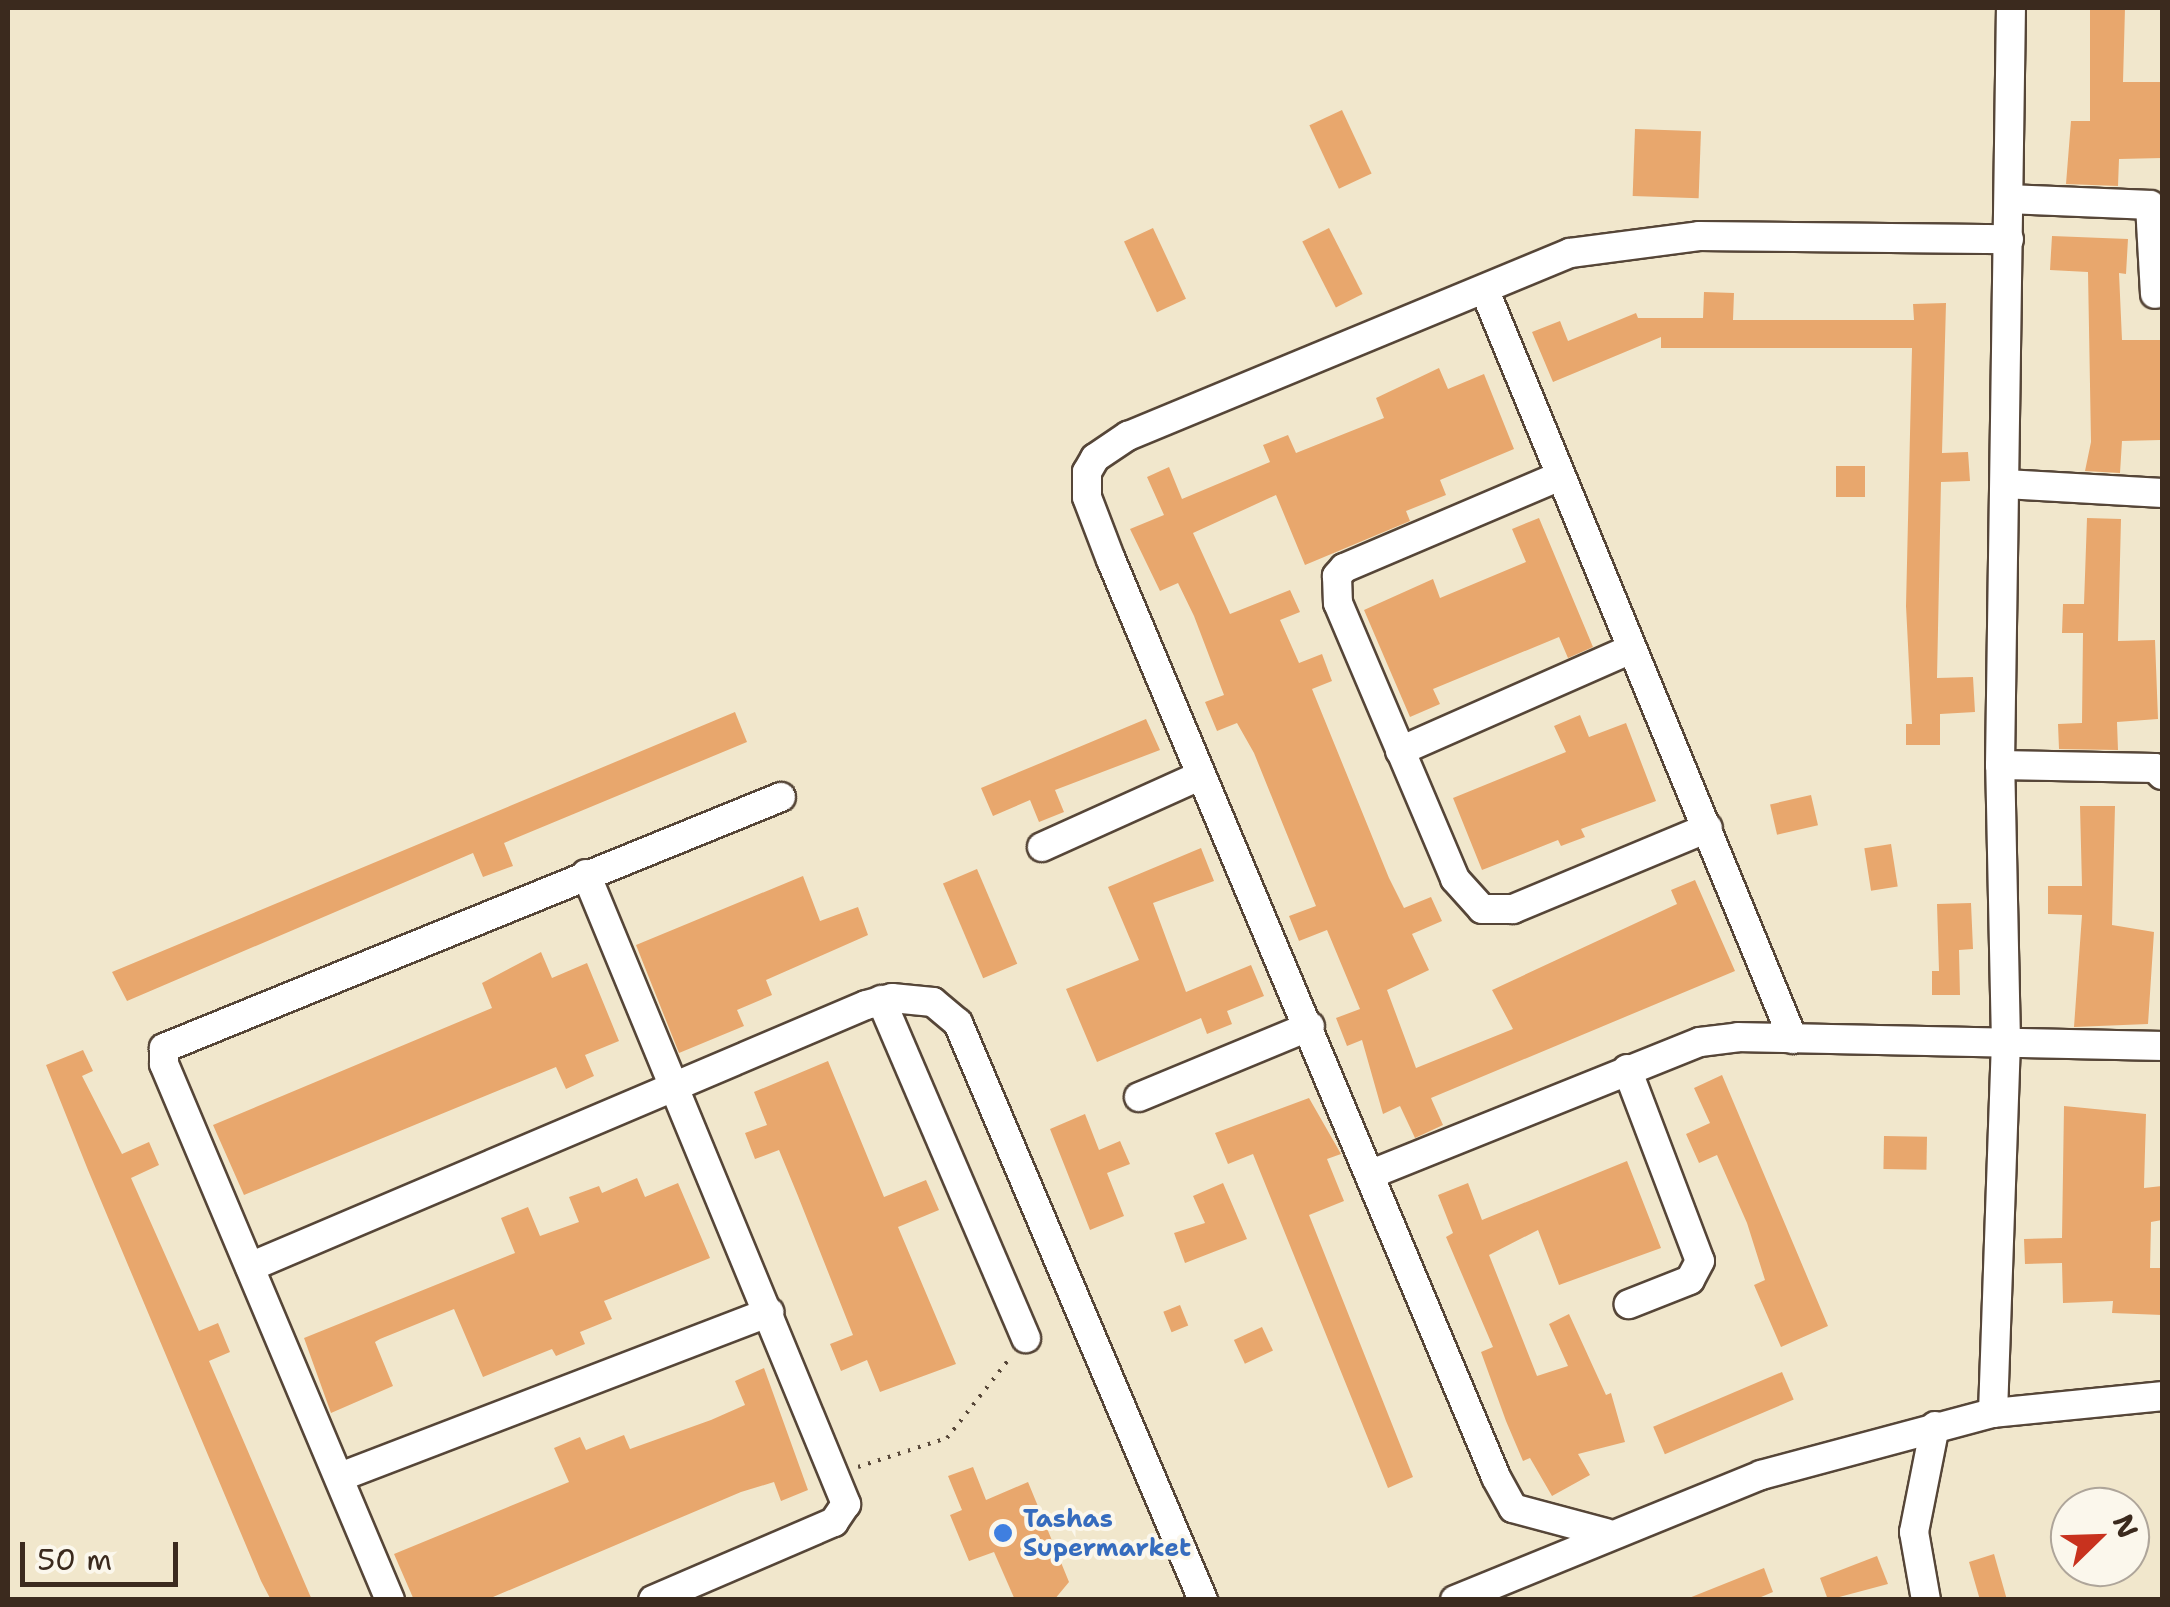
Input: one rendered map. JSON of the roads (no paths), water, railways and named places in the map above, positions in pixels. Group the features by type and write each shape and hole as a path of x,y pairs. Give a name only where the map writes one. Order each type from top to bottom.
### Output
{"street":[{"path":"1994,1413 2006,1044 2000,765 2012,8"},
{"path":"2009,200 2150,205 2154,294"},
{"path":"1606,1533 1528,1514 1506,1496 1374,1173 1199,776 1087,497 1087,472 1128,436 1570,253 1633,243 1779,235 2009,239"},
{"path":"1485,291 1793,1039"},
{"path":"1560,476 1337,576 1338,604 1455,879 1482,909 1513,909 1708,828"},
{"path":"2006,484 2162,493"},
{"path":"1400,751 1631,650"},
{"path":"2000,765 2155,768 2162,775"},
{"path":"1042,847 1199,776"},
{"path":"390,1600 164,1064 167,1044 781,798"},
{"path":"586,874 680,1090 846,1504 834,1522 654,1600"},
{"path":"250,1268 680,1090 881,1000 933,1002 958,1024 1203,1600"},
{"path":"881,1000 1026,1338"},
{"path":"1139,1097 1310,1026"},
{"path":"1374,1173 1700,1042 1793,1039 2162,1046"},
{"path":"1627,1069 1700,1262 1690,1280 1629,1304"},
{"path":"340,1477 769,1312"},
{"path":"1456,1600 1606,1533 1761,1474 1994,1413 2162,1396"},
{"path":"1926,1600 1916,1570 1914,1532 1935,1426"}],"place":[{"name":"Tashas Supermarket","path":"1003,1533"}]}
